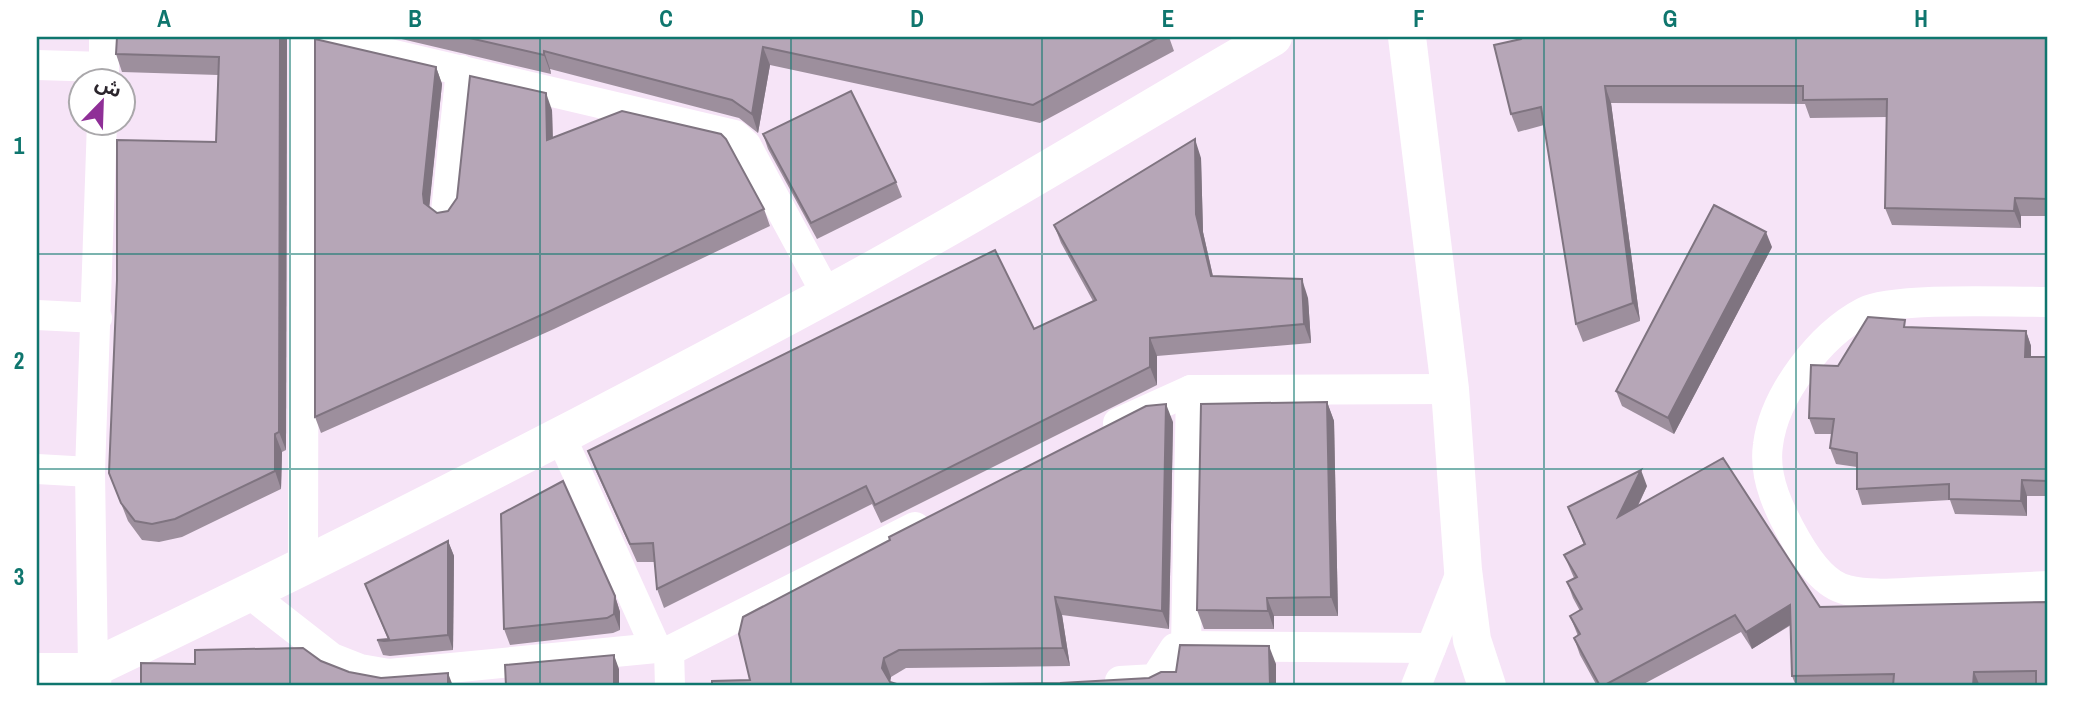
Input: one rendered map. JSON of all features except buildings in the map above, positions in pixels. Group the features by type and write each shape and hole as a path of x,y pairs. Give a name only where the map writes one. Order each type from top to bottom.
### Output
{"street":[{"path":"104,37 104,66"},
{"path":"303,567 304,37"},
{"path":"318,37 735,135 746,145 827,295"},
{"path":"37,668 92,677 561,437 827,295 1273,37"},
{"path":"1407,37 1450,389 1462,570 1472,640 1487,686"},
{"path":"37,65 66,69"},
{"path":"446,212 461,70"},
{"path":"92,677 90,472 102,136"},
{"path":"2048,302 1906,304 1867,310 1839,326 1817,348 1777,414 1768,445 1769,472 1776,503 1804,554 1823,576 1845,590 1881,594 2048,586"},
{"path":"37,315 97,318"},
{"path":"1097,434 1191,390 1450,389"},
{"path":"1186,646 1191,390"},
{"path":"561,437 662,649 670,686"},
{"path":"37,469 90,472"},
{"path":"250,594 332,658 389,674 662,649 940,514"},
{"path":"1416,686 1462,570"},
{"path":"1091,683 1155,679 1175,648 1186,646 1432,648"}]}
